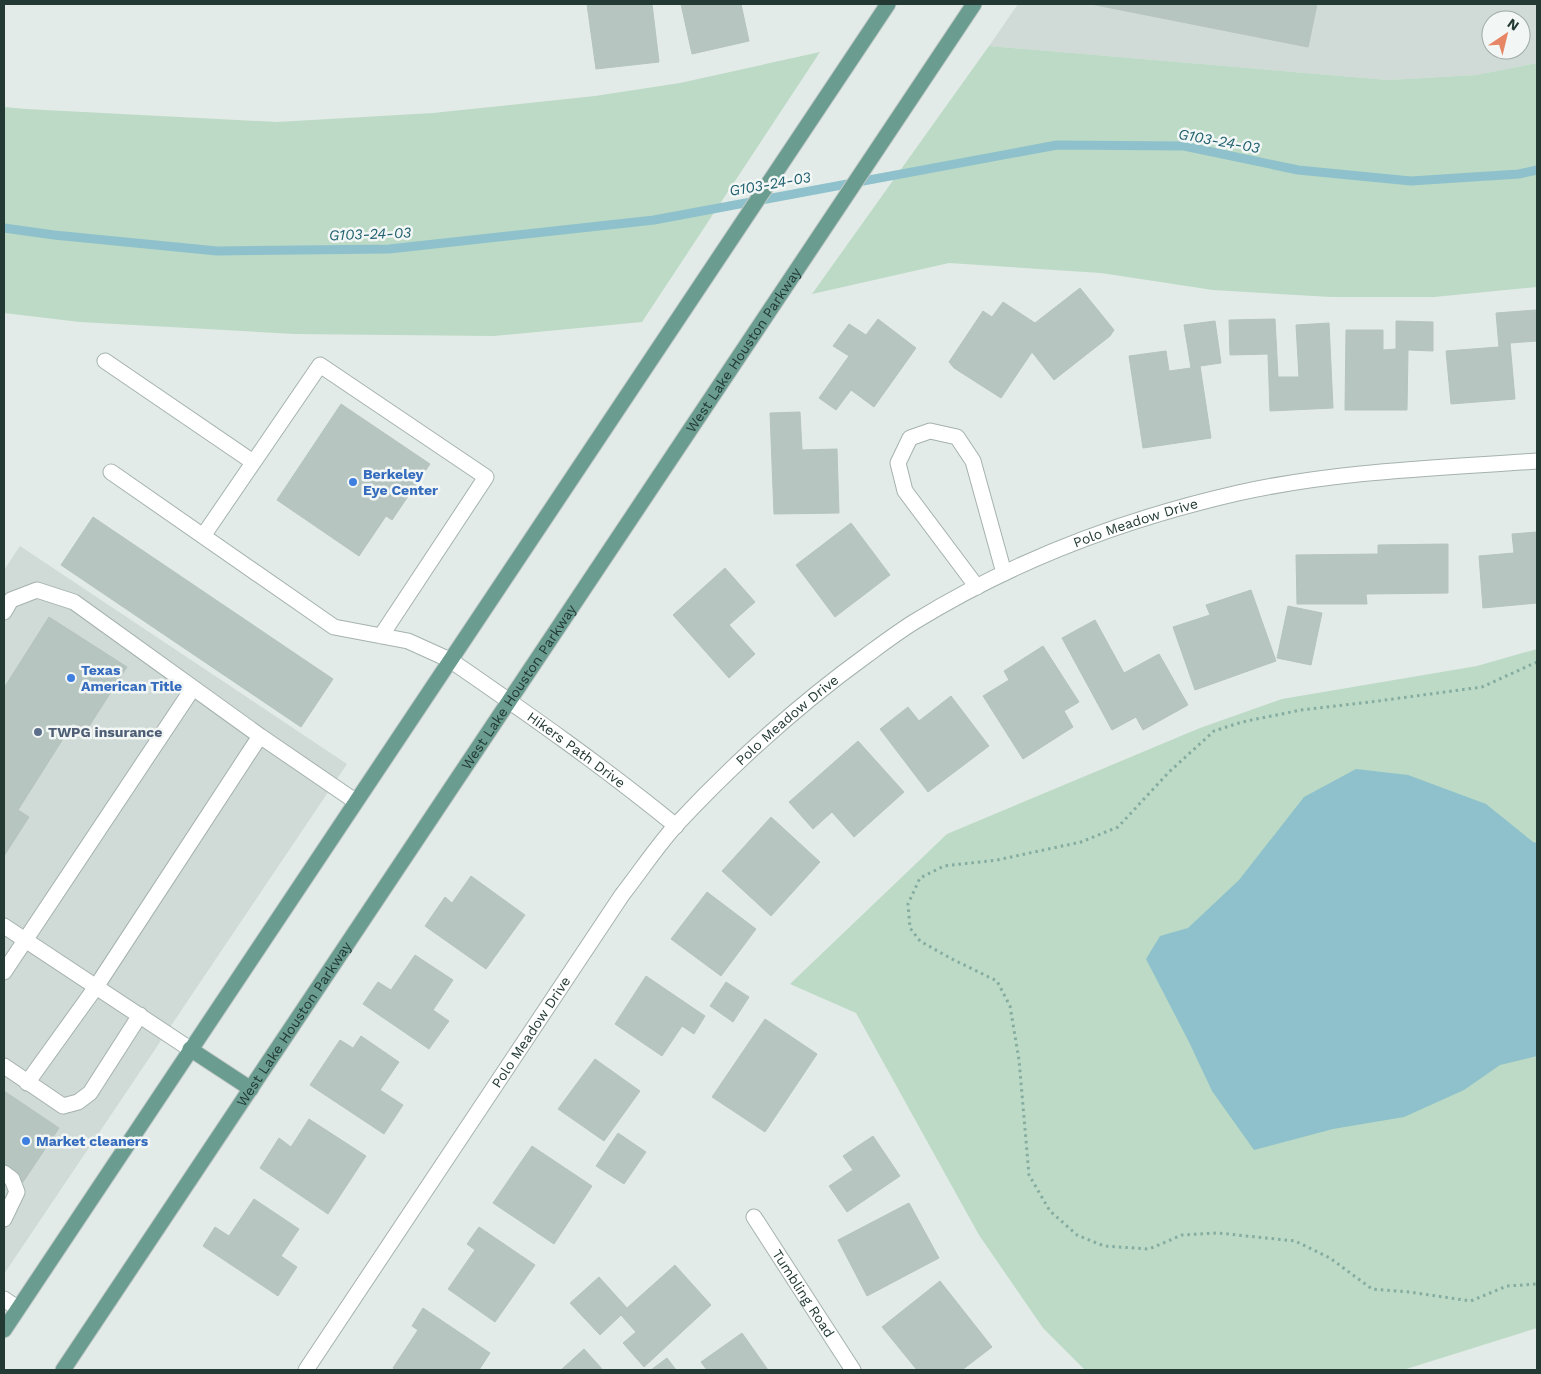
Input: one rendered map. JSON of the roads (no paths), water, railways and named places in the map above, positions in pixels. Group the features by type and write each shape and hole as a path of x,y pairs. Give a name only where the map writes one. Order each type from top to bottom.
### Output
{"main road":[{"path":"4,1330 888,4"},
{"name":"West Lake Houston Parkway","path":"63,1370 974,4"},
{"path":"190,1049 251,1089"}],"street":[{"path":"105,361 253,462"},
{"path":"203,536 320,365 486,477 381,636"},
{"path":"976,587 905,491 898,463 910,438 930,431 957,437 973,461 1004,573"},
{"name":"Polo Meadow Drive","path":"306,1370 622,895 676,826 759,742 848,669 913,622 1004,573 1103,532 1174,510 1238,493 1302,482 1370,473 1537,461"},
{"name":"Hikers Path Drive","path":"111,472 334,627 408,642 450,660 509,700 676,826"},
{"path":"4,612 12,600 37,590 74,602 260,736 355,801"},
{"path":"4,972 194,688"},
{"path":"27,1083 96,986 260,736"},
{"path":"4,926 190,1049"},
{"path":"4,1066 62,1106 78,1102 90,1093 140,1015"},
{"path":"4,1173 12,1179 17,1192 4,1219"},
{"name":"Tumbling Road","path":"754,1217 853,1370"},
{"path":"4,1299 17,1308"}],"water":[{"path":"1356,769 1408,775 1486,804 1533,842 1537,843 1537,1056 1500,1065 1464,1090 1404,1117 1333,1129 1254,1150 1212,1091 1146,959 1160,936 1188,928 1239,880 1304,797"}],"waterway":[{"name":"G103-24-03","path":"4,228 54,235 217,251 389,249 654,220 1057,145 1184,146 1298,170 1411,181 1519,174 1537,170"}],"place":[{"name":"Berkeley Eye Center","path":"353,482"},
{"name":"Texas American Title","path":"71,678"},
{"name":"TWPG insurance","path":"38,732"},
{"name":"Market cleaners","path":"26,1141"}]}
